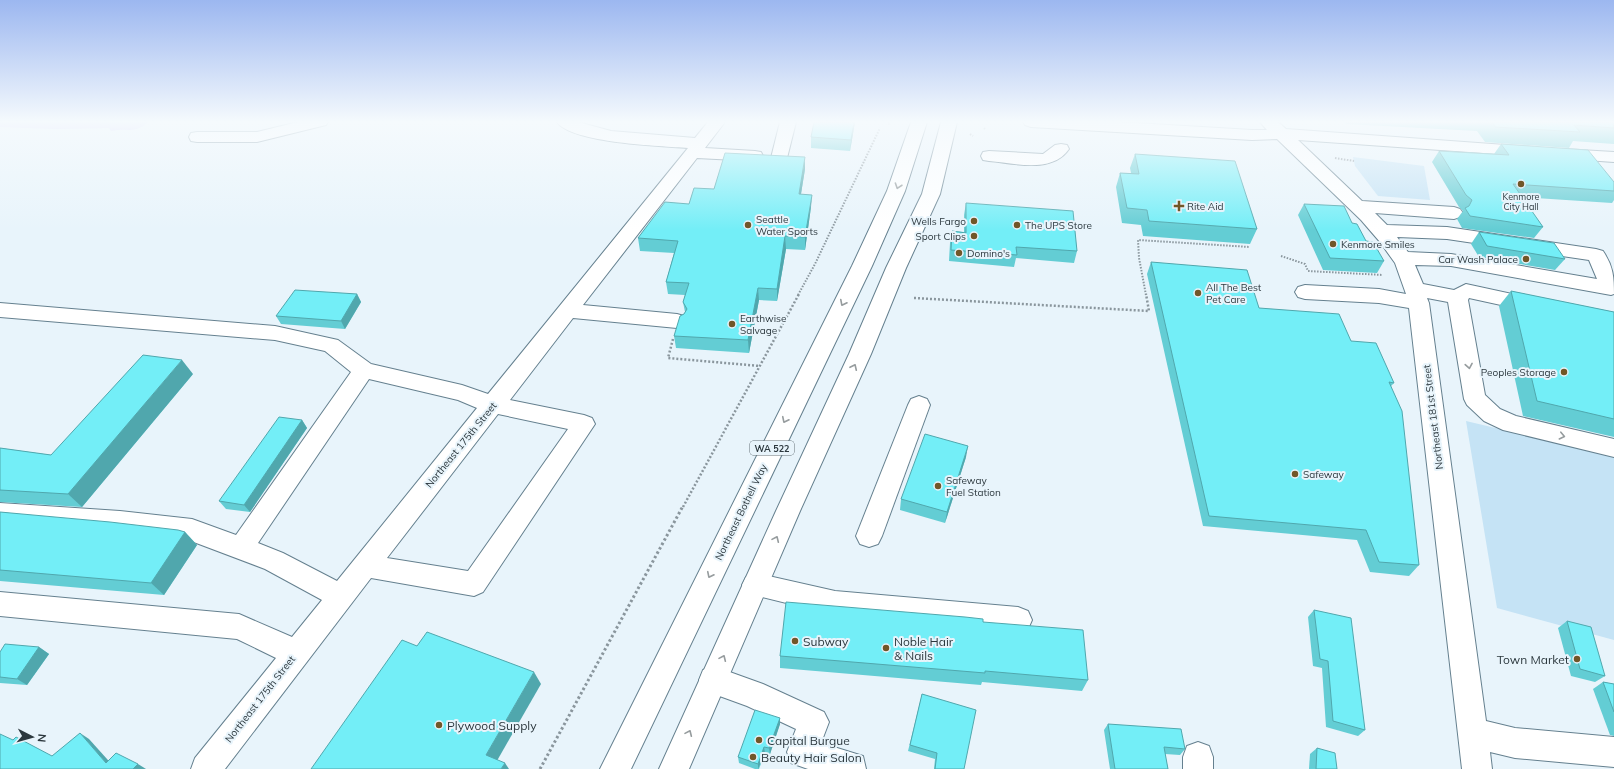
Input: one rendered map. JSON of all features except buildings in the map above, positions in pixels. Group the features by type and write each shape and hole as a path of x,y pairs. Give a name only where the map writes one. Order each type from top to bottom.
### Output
{"street":[{"name":"Northeast 175th Street","path":"206,769 341,596 690,158"},
{"path":"779,158 798,159"},
{"name":"Northeast Bothell Way","path":"615,769 862,266 896,192 907,158"},
{"path":"674,769 931,194 940,158"},
{"path":"1010,158 1033,160 1049,158"},
{"name":"Northeast 181st Street","path":"1306,158 1357,206 1380,231 1401,258 1409,272 1417,296 1477,769"},
{"path":"1357,206 1454,213"},
{"path":"1380,231 1446,234 1596,255 1611,288 1452,260 1401,258"},
{"path":"1446,234 1452,260"},
{"path":"1305,292 1378,296 1457,297 1466,291 1554,309"},
{"path":"1457,297 1475,399 1492,415 1511,424 1614,448"},
{"path":"0,310 275,333 331,344 364,370 462,393 494,405 584,424 474,584 365,566"},
{"path":"568,311 677,321"},
{"path":"241,548 364,370"},
{"path":"869,536 920,406"},
{"path":"0,513 120,522 192,530 274,561 341,596"},
{"path":"755,585 835,603 1018,620"},
{"path":"0,604 239,627 296,654"},
{"path":"713,680 753,694 814,722 802,752 852,767"},
{"path":"1473,733 1515,743 1614,752"}],"path":[{"path":"540,769 815,264 866,158"},
{"path":"1335,158 1354,161"},
{"path":"914,298 1149,311 1139,258 1138,240 1250,247"},
{"path":"1281,256 1305,264 1308,271 1383,275"},
{"path":"677,321 668,358 760,366"}],"shaded area":[{"path":"1353,158 1424,166 1430,200 1378,196 1355,166"},
{"path":"1466,421 1614,456 1614,640 1497,608"}],"place":[{"name":"Kenmore City Hall","path":"1521,184"},
{"name":"Rite Aid","path":"1179,206"},
{"name":"Wells Fargo","path":"974,221"},
{"name":"Seattle Water Sports","path":"748,225"},
{"name":"The UPS Store","path":"1017,225"},
{"name":"Sport Clips","path":"974,236"},
{"name":"Kenmore Smiles","path":"1333,244"},
{"name":"Domino's","path":"959,253"},
{"name":"Car Wash Palace","path":"1526,259"},
{"name":"All The Best Pet Care","path":"1198,293"},
{"name":"Earthwise Salvage","path":"732,324"},
{"name":"Peoples Storage","path":"1564,372"},
{"name":"Safeway","path":"1295,474"},
{"name":"Safeway Fuel Station","path":"938,486"},
{"name":"Subway","path":"795,641"},
{"name":"Noble Hair & Nails","path":"886,648"},
{"name":"Town Market","path":"1577,659"},
{"name":"Plywood Supply","path":"439,725"},
{"name":"Capital Burgue","path":"759,740"},
{"name":"Beauty Hair Salon","path":"753,757"}]}
